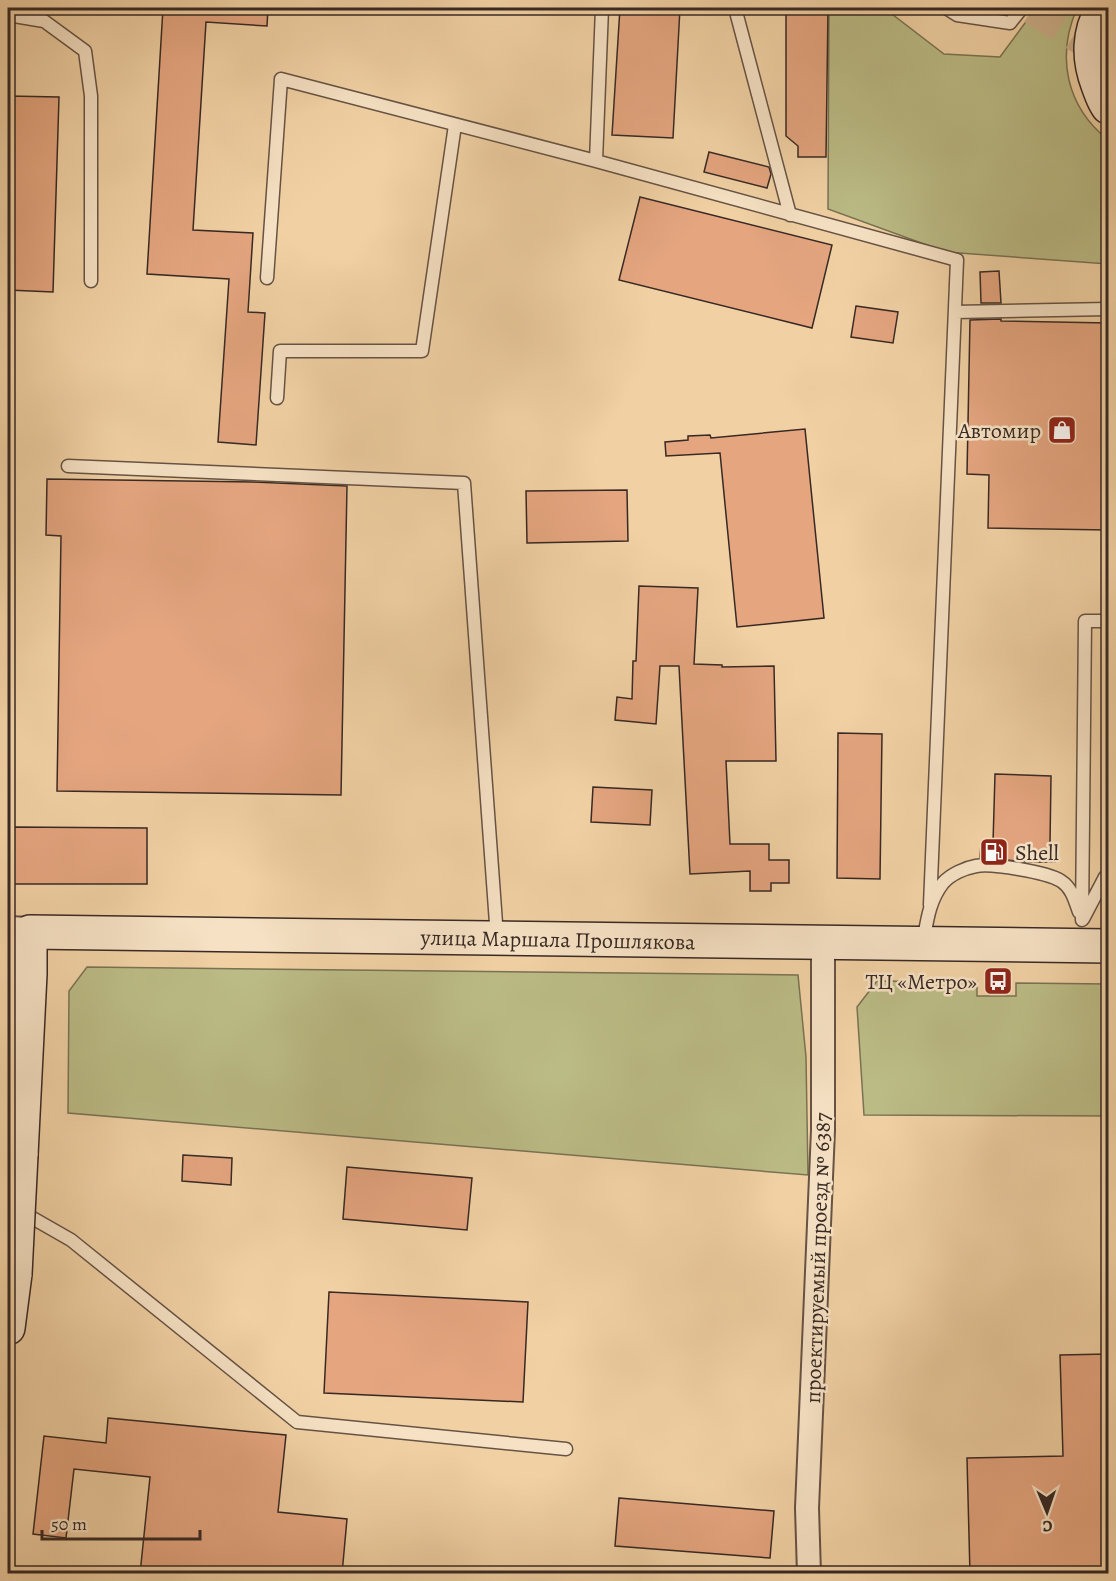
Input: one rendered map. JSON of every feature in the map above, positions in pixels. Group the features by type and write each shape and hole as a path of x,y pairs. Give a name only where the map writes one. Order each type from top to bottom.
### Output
{"main road":[{"path":"1103,8 1095,20 1090,50 1094,75 1108,107"},
{"path":"8,1328 15,1274 30,974 19,931"},
{"name":"улица Маршала Прошлякова","path":"19,931 922,944 1087,935"}],"street":[{"name":"проектируемый проезд № 6387","path":"809,1574 807,1508 823,1130 823,943"}],"lane":[{"path":"596,161 602,8"},
{"path":"735,8 790,215"},
{"path":"946,8 957,15 1010,23 1022,8"},
{"path":"8,15 44,21 85,51 91,96 91,281"},
{"path":"267,278 281,79 596,161 957,260 930,905 922,944"},
{"path":"277,398 280,351 422,351 455,124"},
{"path":"955,312 1108,309"},
{"path":"68,466 464,483 497,938"},
{"path":"1087,935 1085,621 1108,621"},
{"path":"930,905 944,882 956,873 976,866 1016,868 1060,880 1072,891 1087,935"},
{"path":"1087,935 1105,877 1108,876"},
{"path":"8,1204 71,1240 297,1422 566,1449"}],"green space":[{"path":"829,8 884,8 944,54 1000,57 1036,8 1077,8 1067,45 1069,80 1082,112 1108,140 1108,264 946,252 828,209"},
{"path":"87,967 798,975 806,1057 808,1175 68,1113 69,991"},
{"path":"877,981 977,982 977,996 1016,996 1016,983 1108,984 1108,1116 864,1115 857,1007"}],"building":[{"path":"163,8 268,8 267,26 206,22 193,230 253,233 248,312 265,313 256,445 218,442 229,279 147,274"},
{"path":"620,8 680,8 673,138 612,135"},
{"path":"786,8 828,8 826,157 798,157 798,146 786,136"},
{"path":"8,96 59,97 53,292 8,290"},
{"path":"709,152 769,167 771,174 767,188 704,172"},
{"path":"640,197 832,245 812,328 619,280"},
{"path":"999,271 1001,303 981,303 980,272"},
{"path":"856,306 898,312 893,343 851,337"},
{"path":"1001,319 1001,321 1108,323 1108,530 988,528 989,475 967,474 970,320"},
{"path":"805,429 824,618 737,627 720,453 666,456 665,442 688,440 688,436 710,435 711,438"},
{"path":"47,479 253,482 347,486 341,795 57,791 61,536 46,535"},
{"path":"627,490 628,541 527,543 526,491"},
{"path":"639,586 698,588 694,664 722,665 722,667 774,666 776,761 726,761 730,844 769,844 769,860 789,860 789,883 771,883 771,891 750,891 750,871 690,874 679,666 660,666 656,724 615,720 617,697 632,699"},
{"path":"838,733 882,734 880,879 837,878"},
{"path":"995,774 1051,776 1050,844 1055,844 1055,862 1025,862 980,857 981,843 993,843"},
{"path":"593,787 652,790 650,825 591,822"},
{"path":"13,827 147,828 147,884 13,884"},
{"path":"183,1155 232,1158 231,1185 182,1181"},
{"path":"347,1167 472,1178 467,1230 343,1219"},
{"path":"329,1292 528,1302 523,1402 324,1393"},
{"path":"1108,1354 1108,1574 970,1574 967,1458 1063,1456 1060,1355"},
{"path":"108,1418 286,1435 278,1512 347,1519 342,1574 140,1574 150,1477 74,1469 66,1538 33,1534 44,1436 106,1443"},
{"path":"619,1498 774,1511 770,1558 615,1546"}],"tunnel":[{"path":"1033,8 1108,55"}],"place":[{"name":"Автомир","path":"1062,430"},
{"name":"Shell","path":"994,852"},
{"name":"ТЦ «Метро»","path":"998,981"}]}
